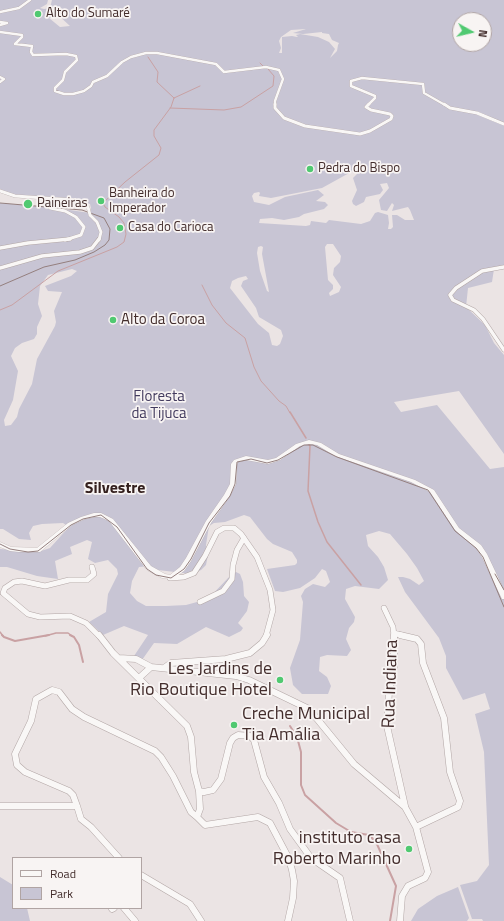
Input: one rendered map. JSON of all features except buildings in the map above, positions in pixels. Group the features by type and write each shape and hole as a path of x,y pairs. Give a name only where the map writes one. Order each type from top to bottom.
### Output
{"street":[{"path":"0,12 19,8 30,0"},
{"path":"0,22 7,23 0,25"},
{"path":"0,32 22,35 16,44 32,46 31,52 33,55 66,54 76,56 77,60 65,72 63,80 55,88 55,91 64,94 73,94 84,91 91,86 93,82 107,76 128,58 152,53 216,64 224,72 266,67 278,70 281,72 283,79 275,101 275,108 284,118 305,126 360,134 370,131 391,119 392,116 390,114 371,110 366,107 375,98 375,96 351,86 351,82 353,80 362,78 423,84 422,91 424,93 450,108 478,113 504,124"},
{"path":"0,77 4,79 0,82"},
{"path":"0,191 15,196 82,202 88,207 90,215 97,222 101,232 99,241 92,248 80,252 42,256 0,268"},
{"path":"0,248 28,243 65,240 81,235 84,227 76,217 65,211 50,208 56,199"},
{"path":"504,267 482,271 456,288 450,295 453,300 474,310 483,319 504,350"},
{"path":"169,578 182,569 189,559 208,522 227,496 233,484 234,464 236,461 246,458 268,462 278,459 298,445 309,442 319,444 337,454 413,482 432,491 457,529 478,547 485,556 504,597"},
{"path":"0,544 10,549 38,550 70,524 83,518 101,515 112,520 149,568 169,578 184,577 194,573 219,530 234,528 244,538 260,561 268,584 272,601 272,622 262,643 250,653 240,656 171,663 164,668"},
{"path":"200,602 214,597 224,591 232,579 233,565 237,550 244,538"},
{"path":"92,567 94,574 87,580 69,580 45,586 14,582 5,588 3,593 28,614 40,617 70,616 86,623 187,726 190,737 194,772 199,791 200,809 196,817"},
{"name":"Rua Indiana","path":"384,608 394,633 394,661 389,691 387,726 405,807"},
{"path":"394,633 417,639 421,644 423,663 444,718 450,772 460,801 458,807 416,827"},
{"path":"119,658 136,659 151,667 236,676 249,680 309,709 318,718 354,764 405,807 416,827 428,872 425,878 408,886 402,896 400,921"},
{"path":"139,678 151,667"},
{"path":"118,857 91,827 81,819 73,795 69,791 25,772 17,764 15,754 30,721 36,700 52,690 59,692 72,709 84,717 128,736 161,757 173,776 191,812 205,825 247,817 258,817 270,823 289,859 294,881 293,898 288,921"},
{"path":"199,791 204,792 213,790 221,779 230,743 233,738 238,735 250,736 254,740 264,777 279,803 290,829 311,858 340,878 350,921"},
{"path":"0,806 76,806"},
{"path":"142,877 190,904 201,921"},
{"path":"125,909 134,921"}],"green space":[{"name":"Floresta da Tijuca","path":"0,0 48,0 47,4 40,8 44,9 50,8 52,0 504,0 504,268 494,269 492,282 468,288 466,307 485,325 494,343 504,355 504,454 459,391 394,402 401,412 437,405 490,469 504,467 504,921 483,921 482,919 472,919 460,885 477,881 489,865 484,752 475,714 490,709 485,693 463,700 446,668 446,656 439,638 405,592 398,577 410,579 419,585 424,581 407,554 390,534 379,531 366,535 368,546 378,557 384,567 388,580 379,589 355,586 346,589 345,599 355,617 354,622 349,628 346,639 351,650 347,656 327,655 320,657 319,671 327,677 331,686 328,694 302,694 293,685 290,668 300,640 303,602 301,596 305,589 313,584 325,587 330,582 326,571 322,569 315,578 300,588 283,592 275,591 267,569 295,565 297,560 292,552 273,544 267,539 250,517 244,515 225,522 214,523 209,526 206,545 208,555 206,565 201,570 192,574 158,570 149,566 139,567 132,581 130,593 137,601 146,606 186,605 208,599 229,577 236,572 240,574 243,582 244,596 249,602 247,611 238,623 243,628 241,631 229,637 206,627 177,644 154,643 142,660 134,656 148,635 124,626 103,635 89,622 106,612 108,594 118,574 117,569 108,560 95,563 88,559 92,542 87,540 70,547 72,554 55,561 58,579 37,576 7,567 0,567 0,549 38,552 50,548 69,527 63,523 33,526 29,533 31,540 19,539 3,529 0,529 0,203 56,208 90,213 91,208 90,204 77,201 23,197 6,193 0,189","holes":["52,14 57,14 70,26 60,27 49,18 54,16","306,29 293,33 303,34 322,32 329,34 332,40 339,43 337,51 330,58 335,49 329,42 318,37 300,34 296,35 298,37 282,37 282,53 279,53 281,48 279,41 281,37 291,30","360,164 357,174 353,178 357,190 352,201 353,204 356,206 364,202 366,197 380,194 383,190 380,184 387,183 389,188 379,200 381,210 387,211 392,203 394,205 392,211 408,207 414,220 405,220 397,215 392,215 393,227 388,229 388,215 378,212 375,213 370,221 361,224 329,220 326,223 311,221 310,225 306,226 259,223 260,219 272,218 284,220 299,217 304,214 324,209 328,205 325,202 316,201 324,195 318,190 285,197 269,205 254,202 252,196 254,193 259,192 259,196 271,198 322,188 351,172 355,166","327,244 333,244 341,256 340,262 334,268 333,275 341,287 339,292 330,296 329,293 333,289 333,285 328,280 325,247","258,247 263,247 262,254 269,292 267,291 260,271 257,253","72,269 77,271 71,276 45,286 48,291 62,292 54,311 56,322 55,326 37,359 32,384 19,409 17,417 11,425 5,426 4,420 13,400 18,371 11,356 15,348 22,343 34,339 37,334 37,327 42,316 38,304 40,286 48,275","246,276 248,279 243,281 241,286 256,308 259,317 281,330 283,336 280,344 277,346 272,345 269,333 258,324 230,288 232,281"]},
{"path":"0,877 12,884 12,909 27,909 30,921 0,921"},
{"path":"458,887 469,918 467,921 411,921 418,909 437,896"}],"waterway":[{"path":"148,57 158,72 157,82 174,98"},
{"path":"260,63 264,67"},
{"path":"170,108 224,110 241,107 273,86 274,76 268,69"},
{"path":"174,98 200,86"},
{"path":"170,108 174,98"},
{"path":"0,310 12,305 58,271 117,247 124,242 126,234 124,223 119,217 105,207 103,203 125,182 159,155 161,148 154,136 154,130 170,108"},
{"path":"202,285 212,305 226,323 245,338 254,367 261,381 279,401 286,406 290,413"},
{"path":"290,412 306,438"},
{"path":"308,443 310,446 308,491 318,522 327,542 361,585"},
{"path":"0,632 3,636"},
{"path":"48,635 56,633 68,633 72,636"},
{"path":"3,636 15,641 48,635"},
{"path":"72,636 79,645 83,662"},
{"path":"290,726 297,737 301,752 301,785 305,795 336,823 351,832 369,835 376,842 396,886 390,921"}],"tram line":[{"path":"0,203 82,210 104,218 110,229 109,240 105,245 94,252 75,260 44,267 0,286"},
{"path":"0,544 10,549 28,552 38,551 71,525 83,519 101,515 117,527 147,569 156,575 171,578 184,569 191,559 209,523 230,496 235,484 237,462 251,459 267,463 278,460 304,445 313,445 337,457 428,490 455,531 476,548 483,557 504,607"},
{"path":"495,574 504,590"}],"place":[{"name":"Alto do Sumaré","path":"38,14"},
{"name":"Pedra do Bispo","path":"310,169"},
{"name":"Banheira do Imperador","path":"101,201"},
{"name":"Paineiras","path":"28,204"},
{"name":"Casa do Carioca","path":"120,228"},
{"name":"Alto da Coroa","path":"113,320"},
{"name":"Les Jardins de Rio Boutique Hotel","path":"280,680"},
{"name":"Creche Municipal Tia Amália","path":"234,725"},
{"name":"instituto casa Roberto Marinho","path":"409,849"}],"district":[{"name":"Silvestre","path":"115,489"}]}
